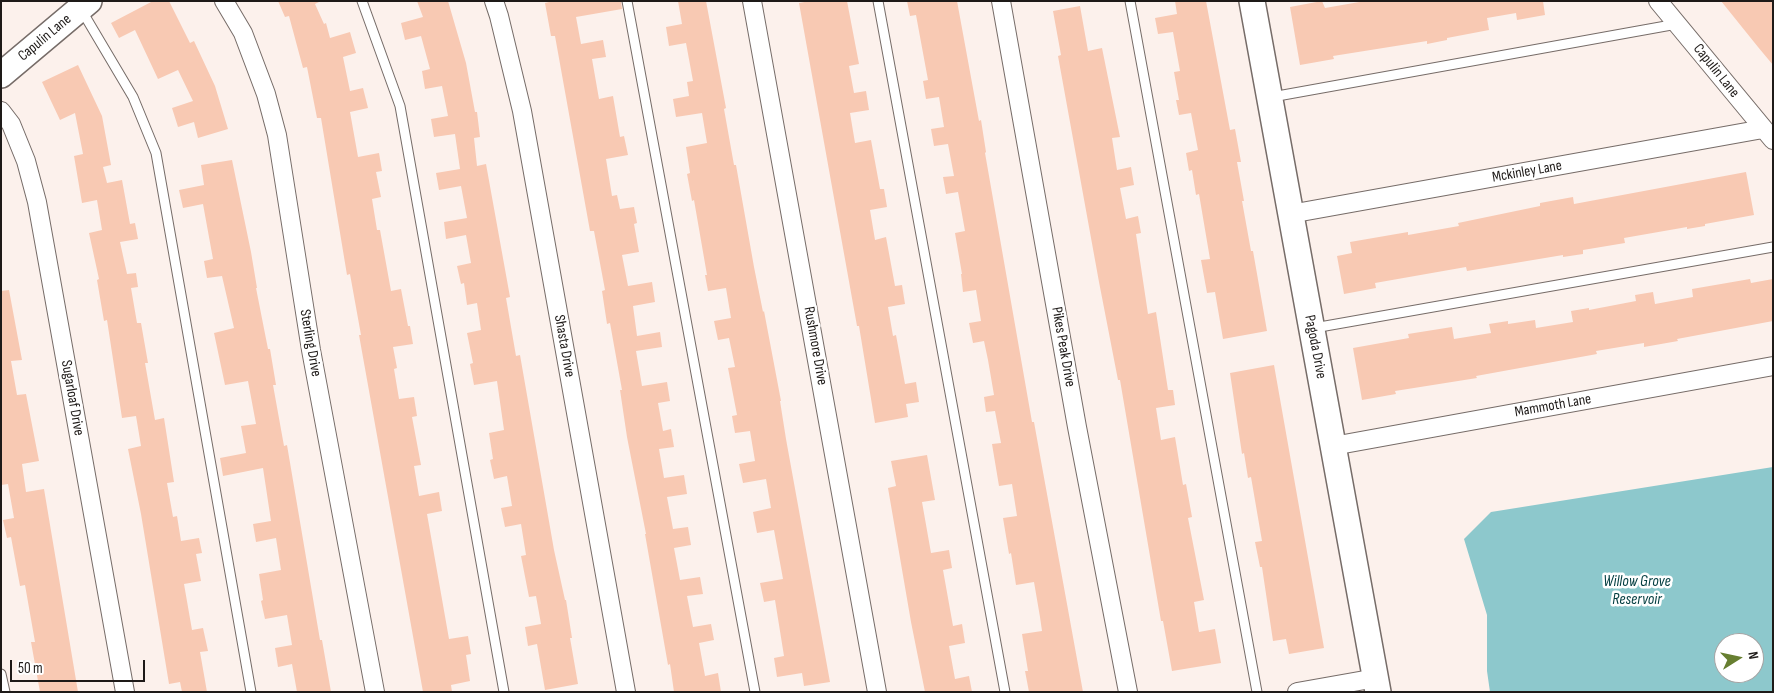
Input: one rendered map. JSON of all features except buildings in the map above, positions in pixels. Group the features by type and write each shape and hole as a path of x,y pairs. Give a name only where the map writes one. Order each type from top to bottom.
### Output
{"street":[{"name":"Sterling Drive","path":"224,1 243,33 266,94 277,135 311,350 374,692"},
{"name":"Shasta Drive","path":"494,1 522,110 626,692"},
{"name":"Rushmore Drive","path":"752,1 877,692"},
{"name":"Pikes Peak Drive","path":"1001,1 1077,427 1128,692"},
{"name":"Pagoda Drive","path":"1252,1 1377,685"},
{"name":"Capulin Lane","path":"1658,1 1768,135"},
{"name":"Capulin Lane","path":"1,75 85,5"},
{"name":"Sugarloaf Drive","path":"1,110 11,124 26,161 37,202 125,692"},
{"name":"Mckinley Lane","path":"1290,214 1768,135"},
{"name":"Mammoth Lane","path":"1333,446 1773,366"},
{"path":"1297,692 1377,685"}],"lane":[{"path":"362,1 400,106 504,692"},
{"path":"627,1 755,692"},
{"path":"878,1 1005,692"},
{"path":"1130,1 1257,692"},
{"path":"85,5 133,96 156,153 252,692"},
{"path":"1269,98 1677,24"},
{"path":"1311,328 1773,247"},
{"path":"1,674 5,692"}],"water":[{"name":"Willow Grove Reservoir","path":"1773,467 1773,692 1490,692 1487,671 1487,615 1464,539 1491,512"}]}
